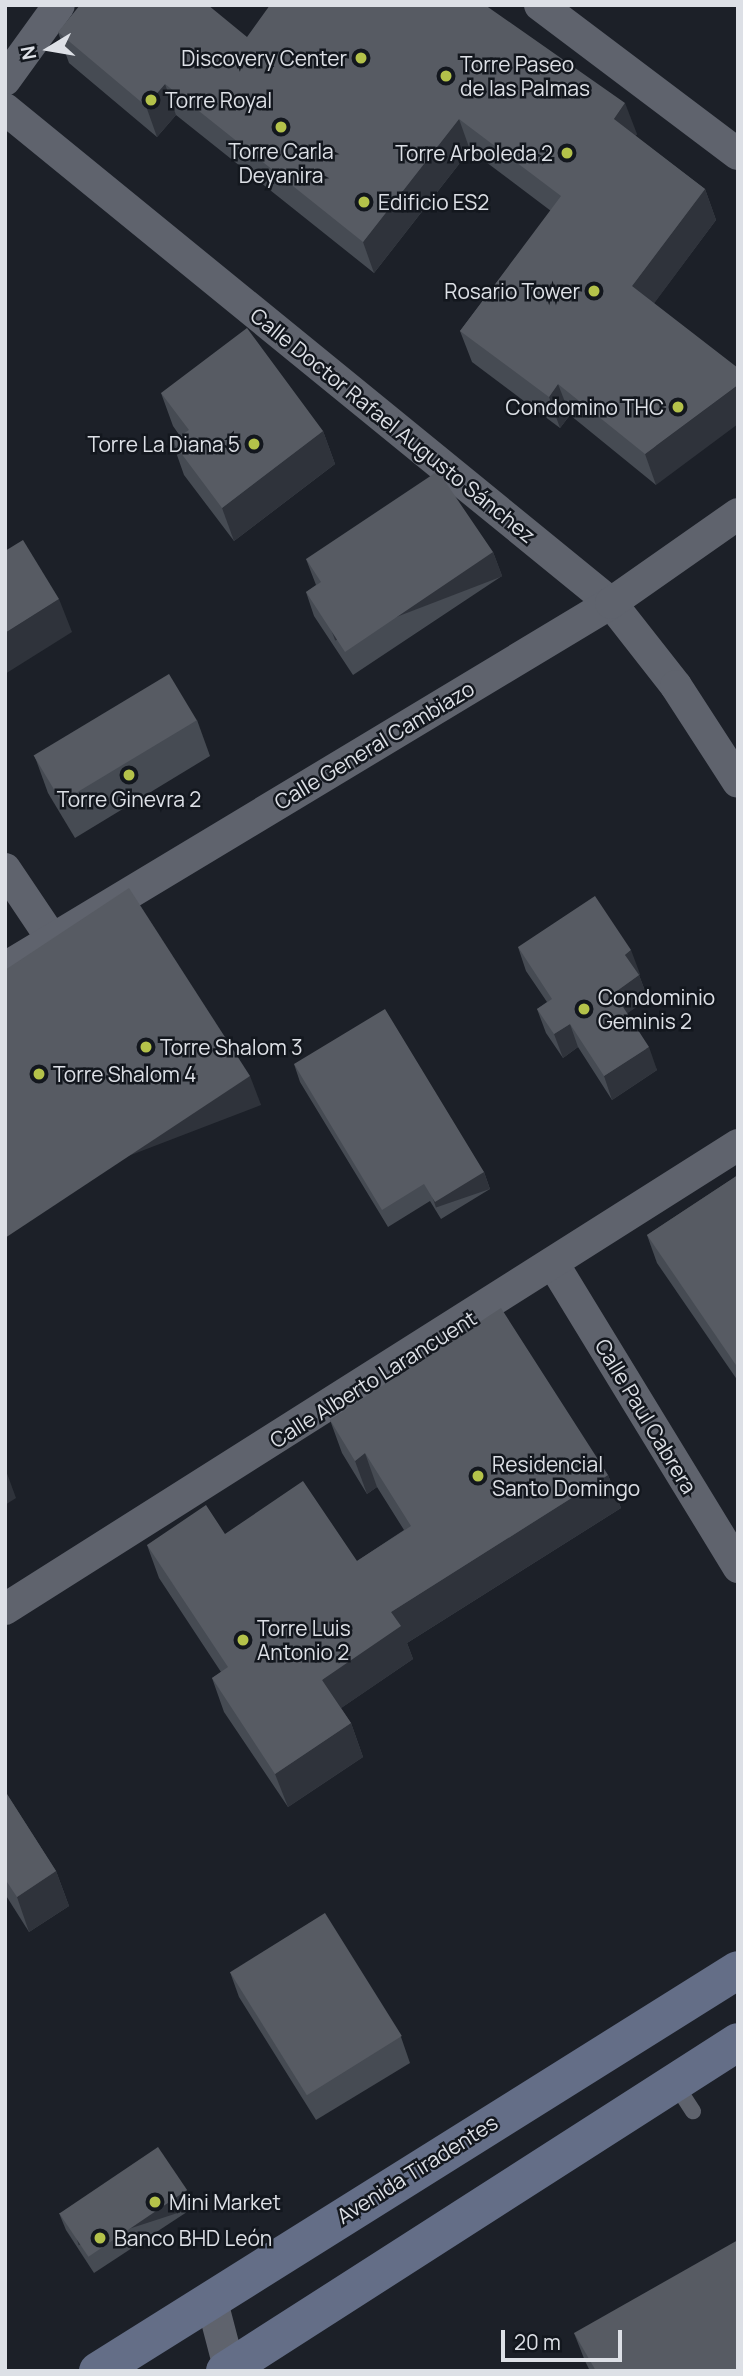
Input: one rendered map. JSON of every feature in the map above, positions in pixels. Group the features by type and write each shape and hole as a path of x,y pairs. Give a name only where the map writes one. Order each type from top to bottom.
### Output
{"main road":[{"name":"Avenida Tiradentes","path":"98,2371 738,1970"},
{"path":"228,2370 683,2096 738,2042"}],"street":[{"path":"5,80 59,5"},
{"path":"540,5 738,154"},
{"name":"Calle Doctor Rafael Augusto Sánchez","path":"5,109 611,603 676,686 738,782"},
{"name":"Calle General Cambiazo","path":"5,968 611,603 738,514"},
{"path":"5,869 52,939"},
{"name":"Calle Alberto Larancuent","path":"5,1609 554,1265 738,1144"},
{"name":"Calle Paul Cabrera","path":"554,1265 738,1567"},
{"path":"211,2298 228,2370"}],"building":[{"path":"80,5 208,5 247,37 270,5 485,5 625,103 614,119 705,189 632,286 738,368 738,385 645,454 558,384 549,397 460,331 561,196 459,119 363,242 165,84 146,106 58,32"},
{"name":"Torre La Diana 5","path":"247,328 323,431 222,508 172,441 189,430 161,393"},
{"path":"438,471 493,552 345,652 306,592 321,582 306,559"},
{"path":"23,540 59,599 5,633 5,551"},
{"path":"169,674 197,720 61,802 34,755"},
{"path":"129,888 250,1076 5,1238 5,970"},
{"name":"Condominio Geminis 2","path":"595,896 631,950 625,955 639,975 614,993 649,1047 604,1076 570,1024 554,1034 537,1009 552,999 518,947"},
{"path":"385,1009 484,1172 435,1202 424,1184 382,1210 294,1064"},
{"path":"738,1175 738,1368 647,1235"},
{"path":"501,1308 608,1475 391,1612 401,1626 322,1680 351,1723 275,1774 212,1678 228,1667 147,1545 206,1505 225,1534 303,1481 357,1561 411,1526 365,1453 355,1461 330,1420"},
{"path":"5,1791 56,1871 17,1897 5,1879"},
{"path":"325,1913 402,2036 307,2095 230,1972"},
{"path":"158,2147 187,2190 88,2257 59,2214"},
{"path":"738,2240 738,2371 596,2371 574,2333"}],"place":[{"name":"Discovery Center","path":"361,58"},
{"name":"Torre Paseo de las Palmas","path":"446,76"},
{"name":"Torre Royal","path":"151,100"},
{"name":"Torre Carla Deyanira","path":"281,127"},
{"name":"Torre Arboleda 2","path":"567,153"},
{"name":"Edificio ES2","path":"364,202"},
{"name":"Rosario Tower","path":"594,291"},
{"name":"Condomino THC","path":"678,407"},
{"name":"Torre La Diana 5","path":"254,444"},
{"name":"Torre Ginevra 2","path":"129,775"},
{"name":"Condominio Geminis 2","path":"584,1009"},
{"name":"Torre Shalom 3","path":"146,1047"},
{"name":"Torre Shalom 4","path":"39,1074"},
{"name":"Residencial Santo Domingo","path":"478,1476"},
{"name":"Torre Luis Antonio 2","path":"243,1640"},
{"name":"Mini Market","path":"155,2202"},
{"name":"Banco BHD León","path":"100,2238"}]}
